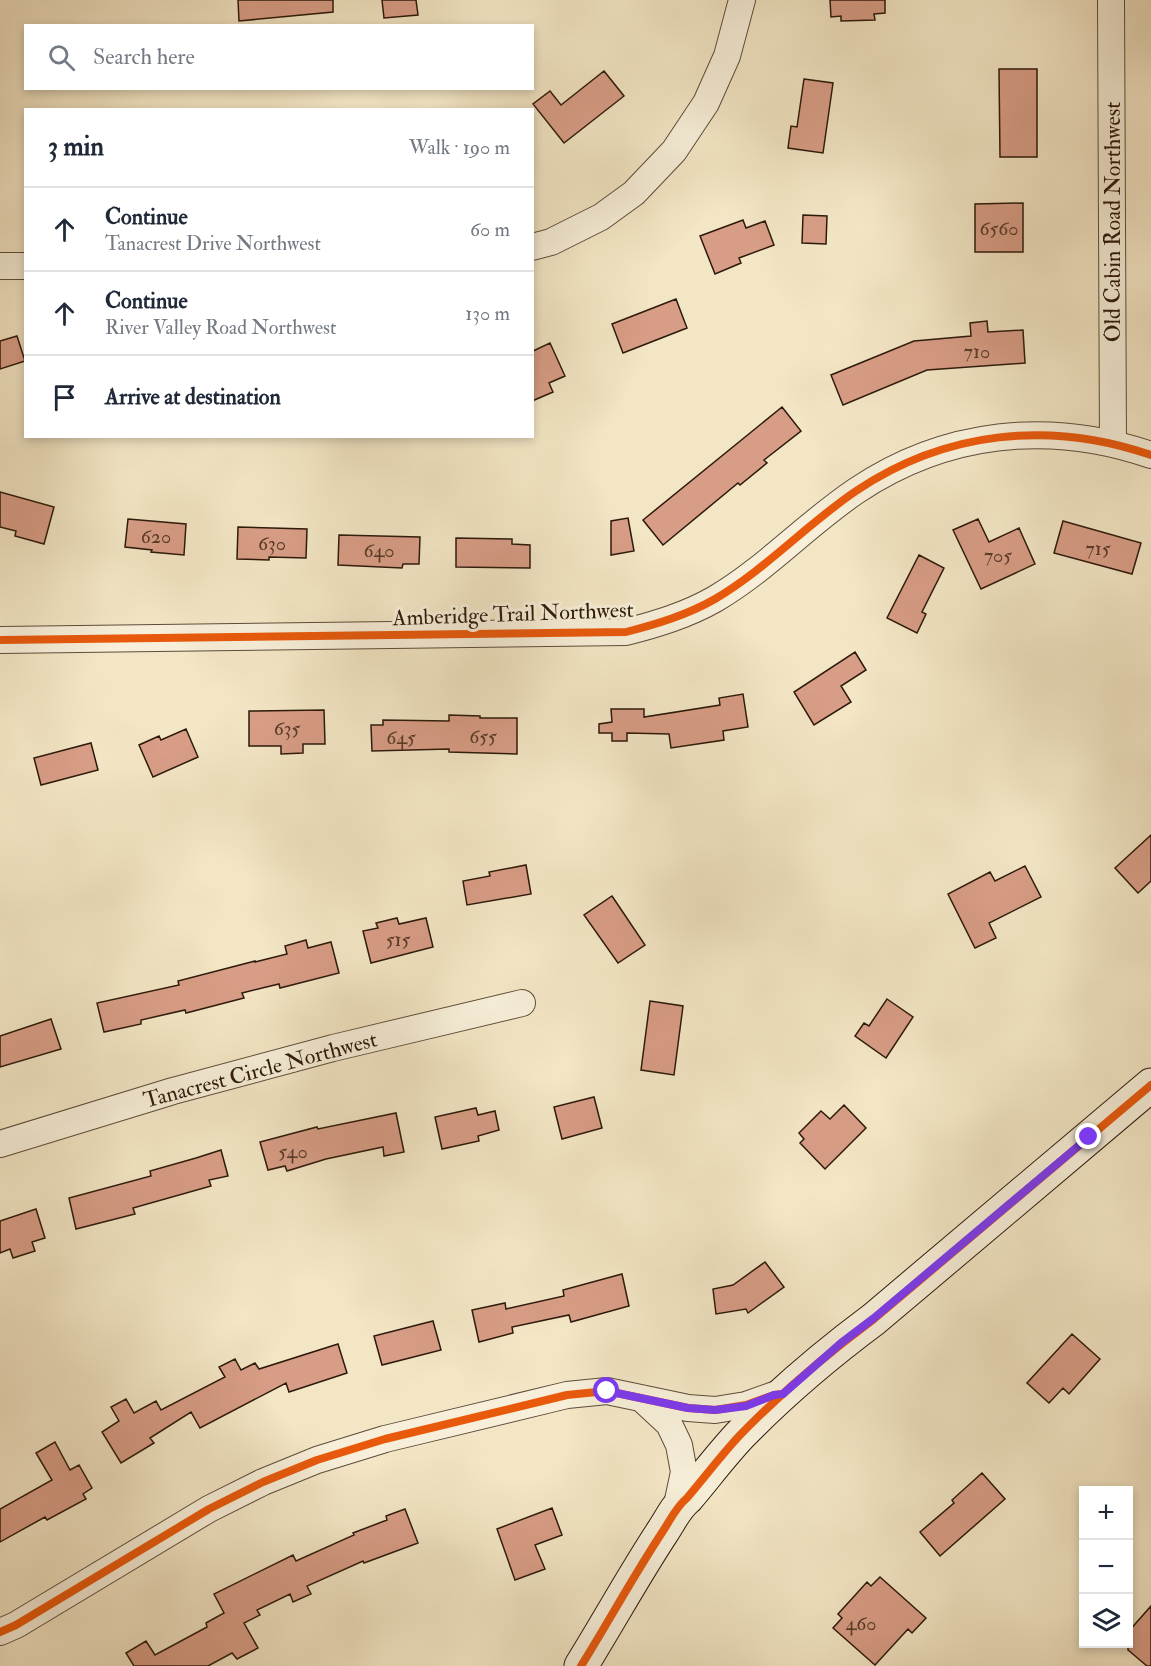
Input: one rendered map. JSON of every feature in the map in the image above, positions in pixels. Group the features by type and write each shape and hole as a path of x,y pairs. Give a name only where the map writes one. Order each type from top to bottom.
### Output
{"street":[{"path":"534,246 551,242 601,217 634,193 674,151 706,103 727,56 742,0"},
{"name":"Old Cabin Road Northwest","path":"1111,0 1113,443"},
{"path":"0,266 24,266"},
{"name":"Amberidge Trail Northwest","path":"0,640 626,632 673,619 714,599 740,582 855,491 887,471 923,455 970,441 1014,435 1063,435 1113,443 1151,455"},
{"name":"Tanacrest Circle Northwest","path":"0,1144 172,1091 333,1048 522,1003"},
{"path":"677,1505 687,1498 740,1436 783,1394 1151,1085"},
{"path":"0,1632 16,1625 209,1509 263,1482 316,1460 385,1439 567,1395 607,1391 688,1408 715,1410 746,1406 774,1395 783,1394"},
{"path":"581,1666 642,1562 673,1516 677,1505 684,1472 680,1445 669,1424 641,1398"}],"building":[{"path":"238,0 333,0 333,12 239,21"},
{"path":"382,0 416,0 418,15 384,18"},
{"path":"830,0 885,0 885,13 874,14 875,20 841,21 841,16 831,17"},
{"path":"999,69 1037,69 1037,157 1000,157"},
{"path":"604,71 624,96 564,143 533,104 550,91 561,105"},
{"path":"804,79 833,83 823,153 788,148 791,126 797,127"},
{"path":"1023,203 1023,252 975,252 975,204"},
{"path":"803,215 827,216 826,244 802,243"},
{"path":"743,220 746,228 765,221 774,245 739,258 741,263 715,274 700,236"},
{"path":"676,299 687,328 623,353 612,324"},
{"path":"987,321 988,332 1023,330 1025,363 927,370 843,405 831,375 914,341 971,336 970,323"},
{"path":"17,336 24,361 0,369 0,341"},
{"path":"550,343 565,376 549,383 553,392 534,400 534,351"},
{"path":"782,407 801,431 764,460 767,463 740,485 738,483 663,545 643,520"},
{"path":"0,492 54,507 44,544 15,536 16,531 0,527"},
{"path":"628,518 634,551 611,555 611,521"},
{"path":"128,519 186,524 184,555 125,547"},
{"path":"978,519 989,542 1019,528 1035,564 981,589 953,530"},
{"path":"1063,521 1141,543 1132,574 1054,553"},
{"path":"238,527 307,529 306,558 237,559"},
{"path":"339,535 420,537 419,564 403,564 402,568 338,565"},
{"path":"456,538 512,539 512,544 530,545 530,568 456,567"},
{"path":"919,555 944,568 922,612 926,614 917,633 887,618"},
{"path":"855,652 866,670 841,686 851,702 814,725 794,692"},
{"path":"743,694 748,727 723,731 724,740 671,748 669,734 627,733 627,741 612,741 612,733 599,733 599,724 612,722 611,709 644,709 644,717 720,705 719,698"},
{"path":"324,710 325,744 303,744 303,753 281,754 281,746 249,746 249,711"},
{"path":"449,715 517,718 517,754 449,752 449,749 372,751 371,725 383,725 383,720 449,721"},
{"path":"186,729 198,757 153,777 139,745 159,736 161,740"},
{"path":"91,743 98,770 41,785 34,758"},
{"path":"1151,835 1151,881 1138,893 1115,868"},
{"path":"526,865 531,894 467,905 463,881 490,876 489,872"},
{"path":"1025,866 1041,897 989,923 996,938 975,948 948,894 990,872 995,881"},
{"path":"612,896 645,945 618,963 584,915"},
{"path":"397,918 399,924 426,918 433,947 371,963 363,931 378,928 376,923"},
{"path":"306,940 308,948 331,942 339,973 280,988 279,984 242,993 244,998 186,1013 185,1010 141,1020 141,1024 104,1032 97,1003 179,985 178,981 287,954 285,946"},
{"path":"887,999 913,1017 886,1058 855,1036 864,1023 869,1026"},
{"path":"650,1001 683,1006 674,1075 641,1070"},
{"path":"51,1019 61,1049 0,1067 0,1036"},
{"path":"594,1097 602,1128 562,1139 554,1107"},
{"path":"844,1105 866,1128 825,1169 800,1143 804,1139 799,1133 821,1111 830,1119"},
{"path":"476,1108 478,1115 495,1111 499,1130 478,1136 479,1141 442,1149 435,1117"},
{"path":"396,1113 404,1152 384,1156 383,1147 326,1159 287,1171 285,1166 268,1170 260,1142 317,1127 318,1129"},
{"path":"221,1150 228,1176 209,1180 211,1186 133,1208 135,1214 76,1229 69,1198 151,1176 150,1171"},
{"path":"36,1209 45,1238 32,1242 35,1251 13,1258 10,1249 0,1253 0,1221"},
{"path":"765,1262 784,1287 748,1313 746,1309 716,1314 713,1289 733,1285"},
{"path":"622,1274 629,1306 571,1322 569,1315 512,1327 513,1333 479,1342 472,1310 505,1303 506,1309 564,1296 563,1290"},
{"path":"433,1321 441,1350 382,1365 374,1336"},
{"path":"1072,1334 1100,1359 1069,1394 1063,1388 1049,1403 1027,1383"},
{"path":"338,1344 347,1373 289,1392 286,1383 200,1428 191,1412 150,1438 154,1443 121,1463 102,1432 119,1421 111,1407 126,1399 134,1413 156,1401 161,1410 225,1377 219,1367 235,1359 241,1370 255,1363 259,1369"},
{"path":"55,1442 70,1470 79,1465 92,1488 83,1494 86,1499 47,1520 45,1517 0,1542 0,1509 52,1480 36,1453"},
{"path":"982,1473 1005,1499 940,1556 920,1532 954,1503 952,1500"},
{"path":"552,1508 562,1535 535,1545 545,1569 515,1580 497,1529"},
{"path":"405,1509 418,1543 364,1563 363,1561 307,1586 311,1594 293,1602 290,1594 257,1610 260,1615 244,1623 258,1648 237,1659 232,1653 208,1666 134,1666 126,1653 146,1641 155,1655 207,1627 206,1623 224,1613 214,1594 293,1555 296,1561 354,1535 353,1533 387,1520 386,1516"},
{"path":"880,1577 926,1618 912,1633 908,1629 875,1665 833,1628 842,1618 838,1614 867,1582 871,1586"},
{"path":"1151,1606 1151,1666 1147,1666 1128,1650 1128,1648 1133,1648 1133,1626"}],"cycle path":[{"path":"0,640 626,632 694,610 715,599 752,574 856,491 890,471 925,455 962,444 999,437 1037,435 1075,437 1113,444 1151,455"},
{"path":"581,1666 677,1509 741,1434 805,1374 874,1319 1151,1085"},
{"path":"0,1632 16,1625 209,1509 263,1482 317,1460 385,1439 567,1395 607,1391 688,1408 715,1410 746,1405 783,1394"}],"route":[{"path":"607,1391 688,1408 715,1410 746,1406 774,1395 783,1394 1089,1137"}]}
